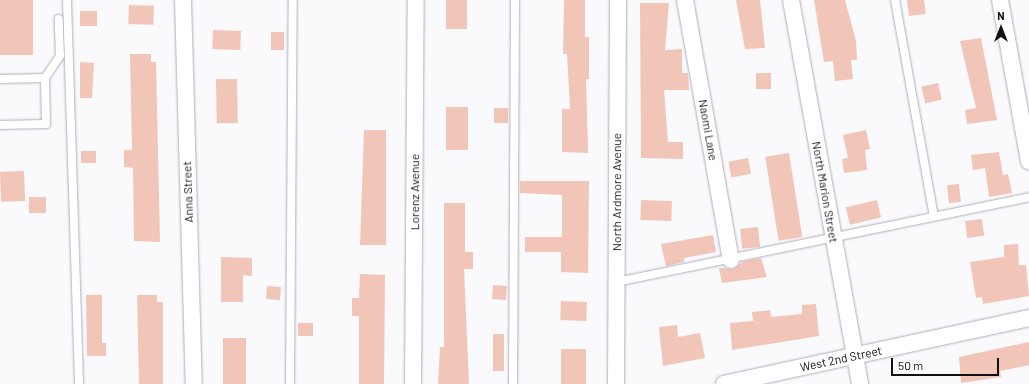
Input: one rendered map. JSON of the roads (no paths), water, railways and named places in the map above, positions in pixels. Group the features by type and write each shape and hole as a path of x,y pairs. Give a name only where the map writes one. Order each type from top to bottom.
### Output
{"street":[{"name":"Anna Street","path":"183,0 194,384"},
{"name":"Lorenz Avenue","path":"414,384 416,0"},
{"name":"North Ardmore Avenue","path":"616,384 618,0"},
{"name":"Naomi Lane","path":"685,0 731,260"},
{"name":"North Marion Street","path":"791,0 860,384"},
{"path":"1000,0 1029,161"},
{"name":"West 2nd Street","path":"724,384 1029,318"}],"lane":[{"path":"67,0 79,384"},
{"path":"290,384 293,0"},
{"path":"512,384 515,0"},
{"path":"895,0 934,216"},
{"path":"0,125 46,124 45,78 60,56 59,19"},
{"path":"0,79 45,78"},
{"path":"616,282 731,260 1029,197"}]}
